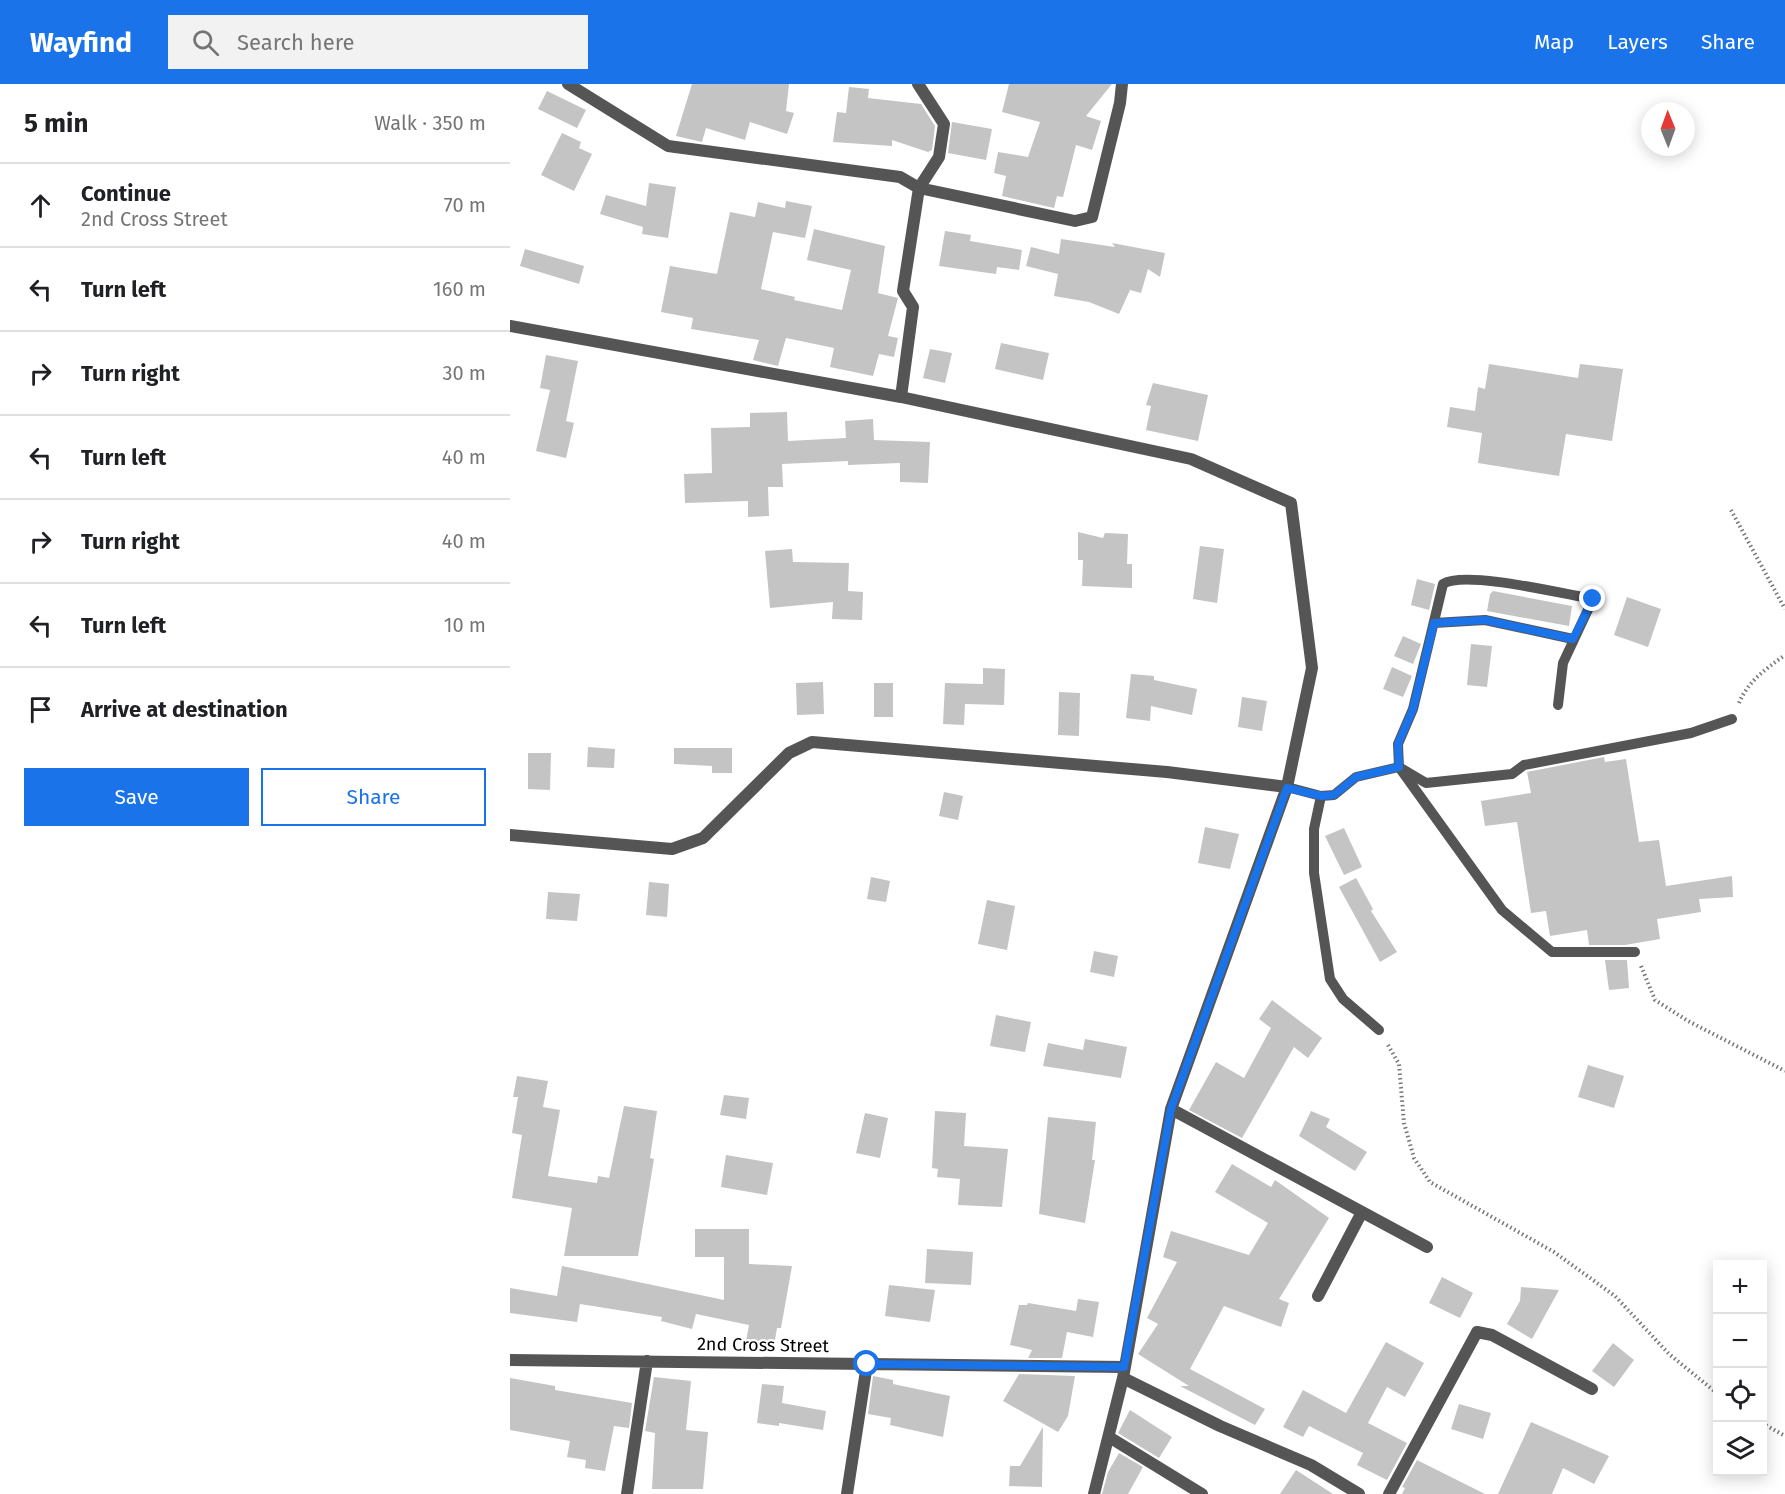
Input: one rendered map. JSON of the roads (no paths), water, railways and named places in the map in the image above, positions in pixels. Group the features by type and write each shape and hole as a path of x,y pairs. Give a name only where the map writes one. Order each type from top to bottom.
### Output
{"street":[{"path":"568,84 668,146 900,177 919,188 1076,221 1092,217 1120,103 1122,84"},
{"path":"901,397 913,307 903,291 919,188 939,157 944,124 918,84"},
{"path":"510,326 901,397 1191,459 1291,503 1312,668 1287,788 1171,1109 1124,1372 1094,1494"},
{"path":"510,835 672,849 703,838 789,753 812,742 1167,772 1287,788"},
{"path":"1171,1109 1427,1247"},
{"path":"1318,1296 1362,1212"},
{"path":"1389,1494 1477,1332 1492,1335 1592,1389"},
{"name":"2nd Cross Street","path":"510,1360 867,1364 1124,1372"},
{"path":"627,1494 646,1361"},
{"path":"847,1494 867,1364"},
{"path":"1124,1372 1220,1426 1311,1465 1359,1494"},
{"path":"1109,1437 1202,1494"}],"lane":[{"path":"1558,705 1563,663 1593,599 1474,579 1450,579 1443,584 1413,709 1398,744 1399,767 1502,910 1551,952 1635,952"},
{"path":"1434,623 1485,620 1573,639"},
{"path":"1287,788 1322,796 1334,795 1356,777 1399,767 1426,783 1512,774 1524,765 1691,733 1732,719"},
{"path":"1322,796 1314,828 1314,873 1330,979 1343,999 1378,1030"}]}
